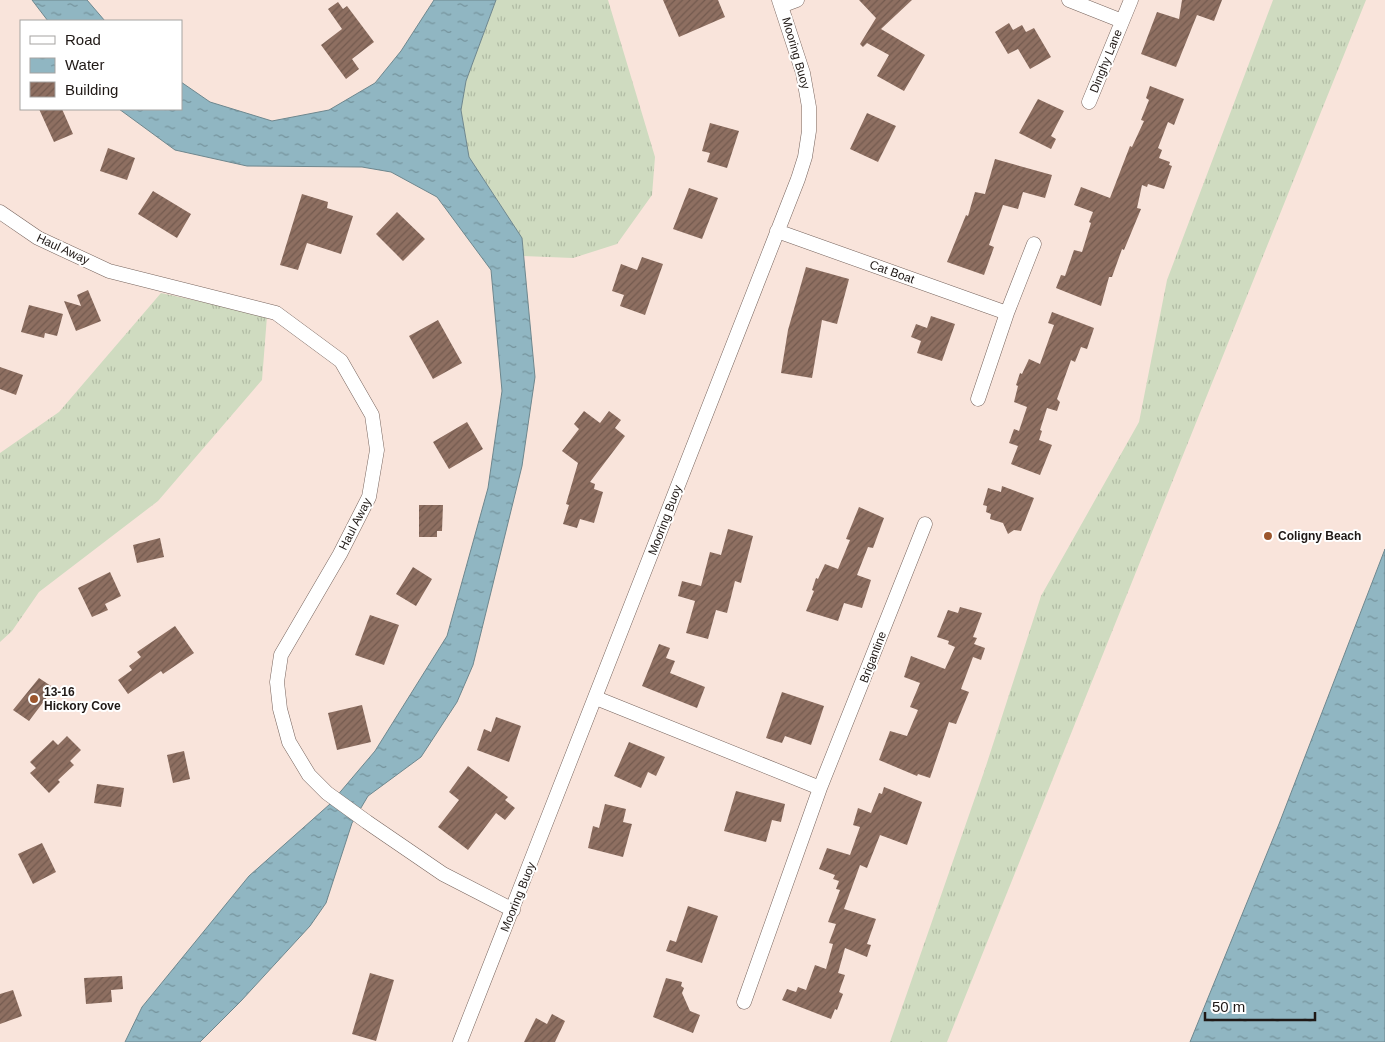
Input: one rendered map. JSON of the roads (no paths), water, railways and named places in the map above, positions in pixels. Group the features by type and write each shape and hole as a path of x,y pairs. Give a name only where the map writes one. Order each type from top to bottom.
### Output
{"street":[{"name":"Mooring Buoy","path":"460,1042 798,179 810,131 807,88 780,3 797,0"},
{"name":"Dinghy Lane","path":"1069,0 1122,21"},
{"name":"Dinghy Lane","path":"1089,102 1131,0"},
{"name":"Haul Away","path":"0,212 38,238 110,271 276,312 342,361 372,415 377,450 370,497 340,554 281,655 277,682 280,709 289,742 309,775 327,793 444,874 513,910"},
{"name":"Cat Boat","path":"777,231 1007,313"},
{"path":"978,399 1007,313 1034,244"},
{"name":"Brigantine","path":"744,1002 820,788 925,524"},
{"path":"596,698 820,788"}],"water":[{"path":"32,0 87,0 104,20 47,20"},
{"path":"434,0 496,0 466,81 461,110 469,157 522,238 535,377 522,466 473,665 457,702 421,757 368,796 352,823 326,903 310,926 241,1001 200,1042 125,1042 142,1007 249,876 330,804 375,751 447,636 488,488 502,391 491,270 437,197 391,172 362,167 247,166 175,150 120,110 182,110 182,83 210,102 272,121 329,110 375,83 401,51"},
{"path":"1385,549 1385,1042 1190,1042 1279,824"}],"place":[{"name":"Coligny Beach","path":"1268,536"},
{"name":"13-16 Hickory Cove","path":"34,699"}]}
